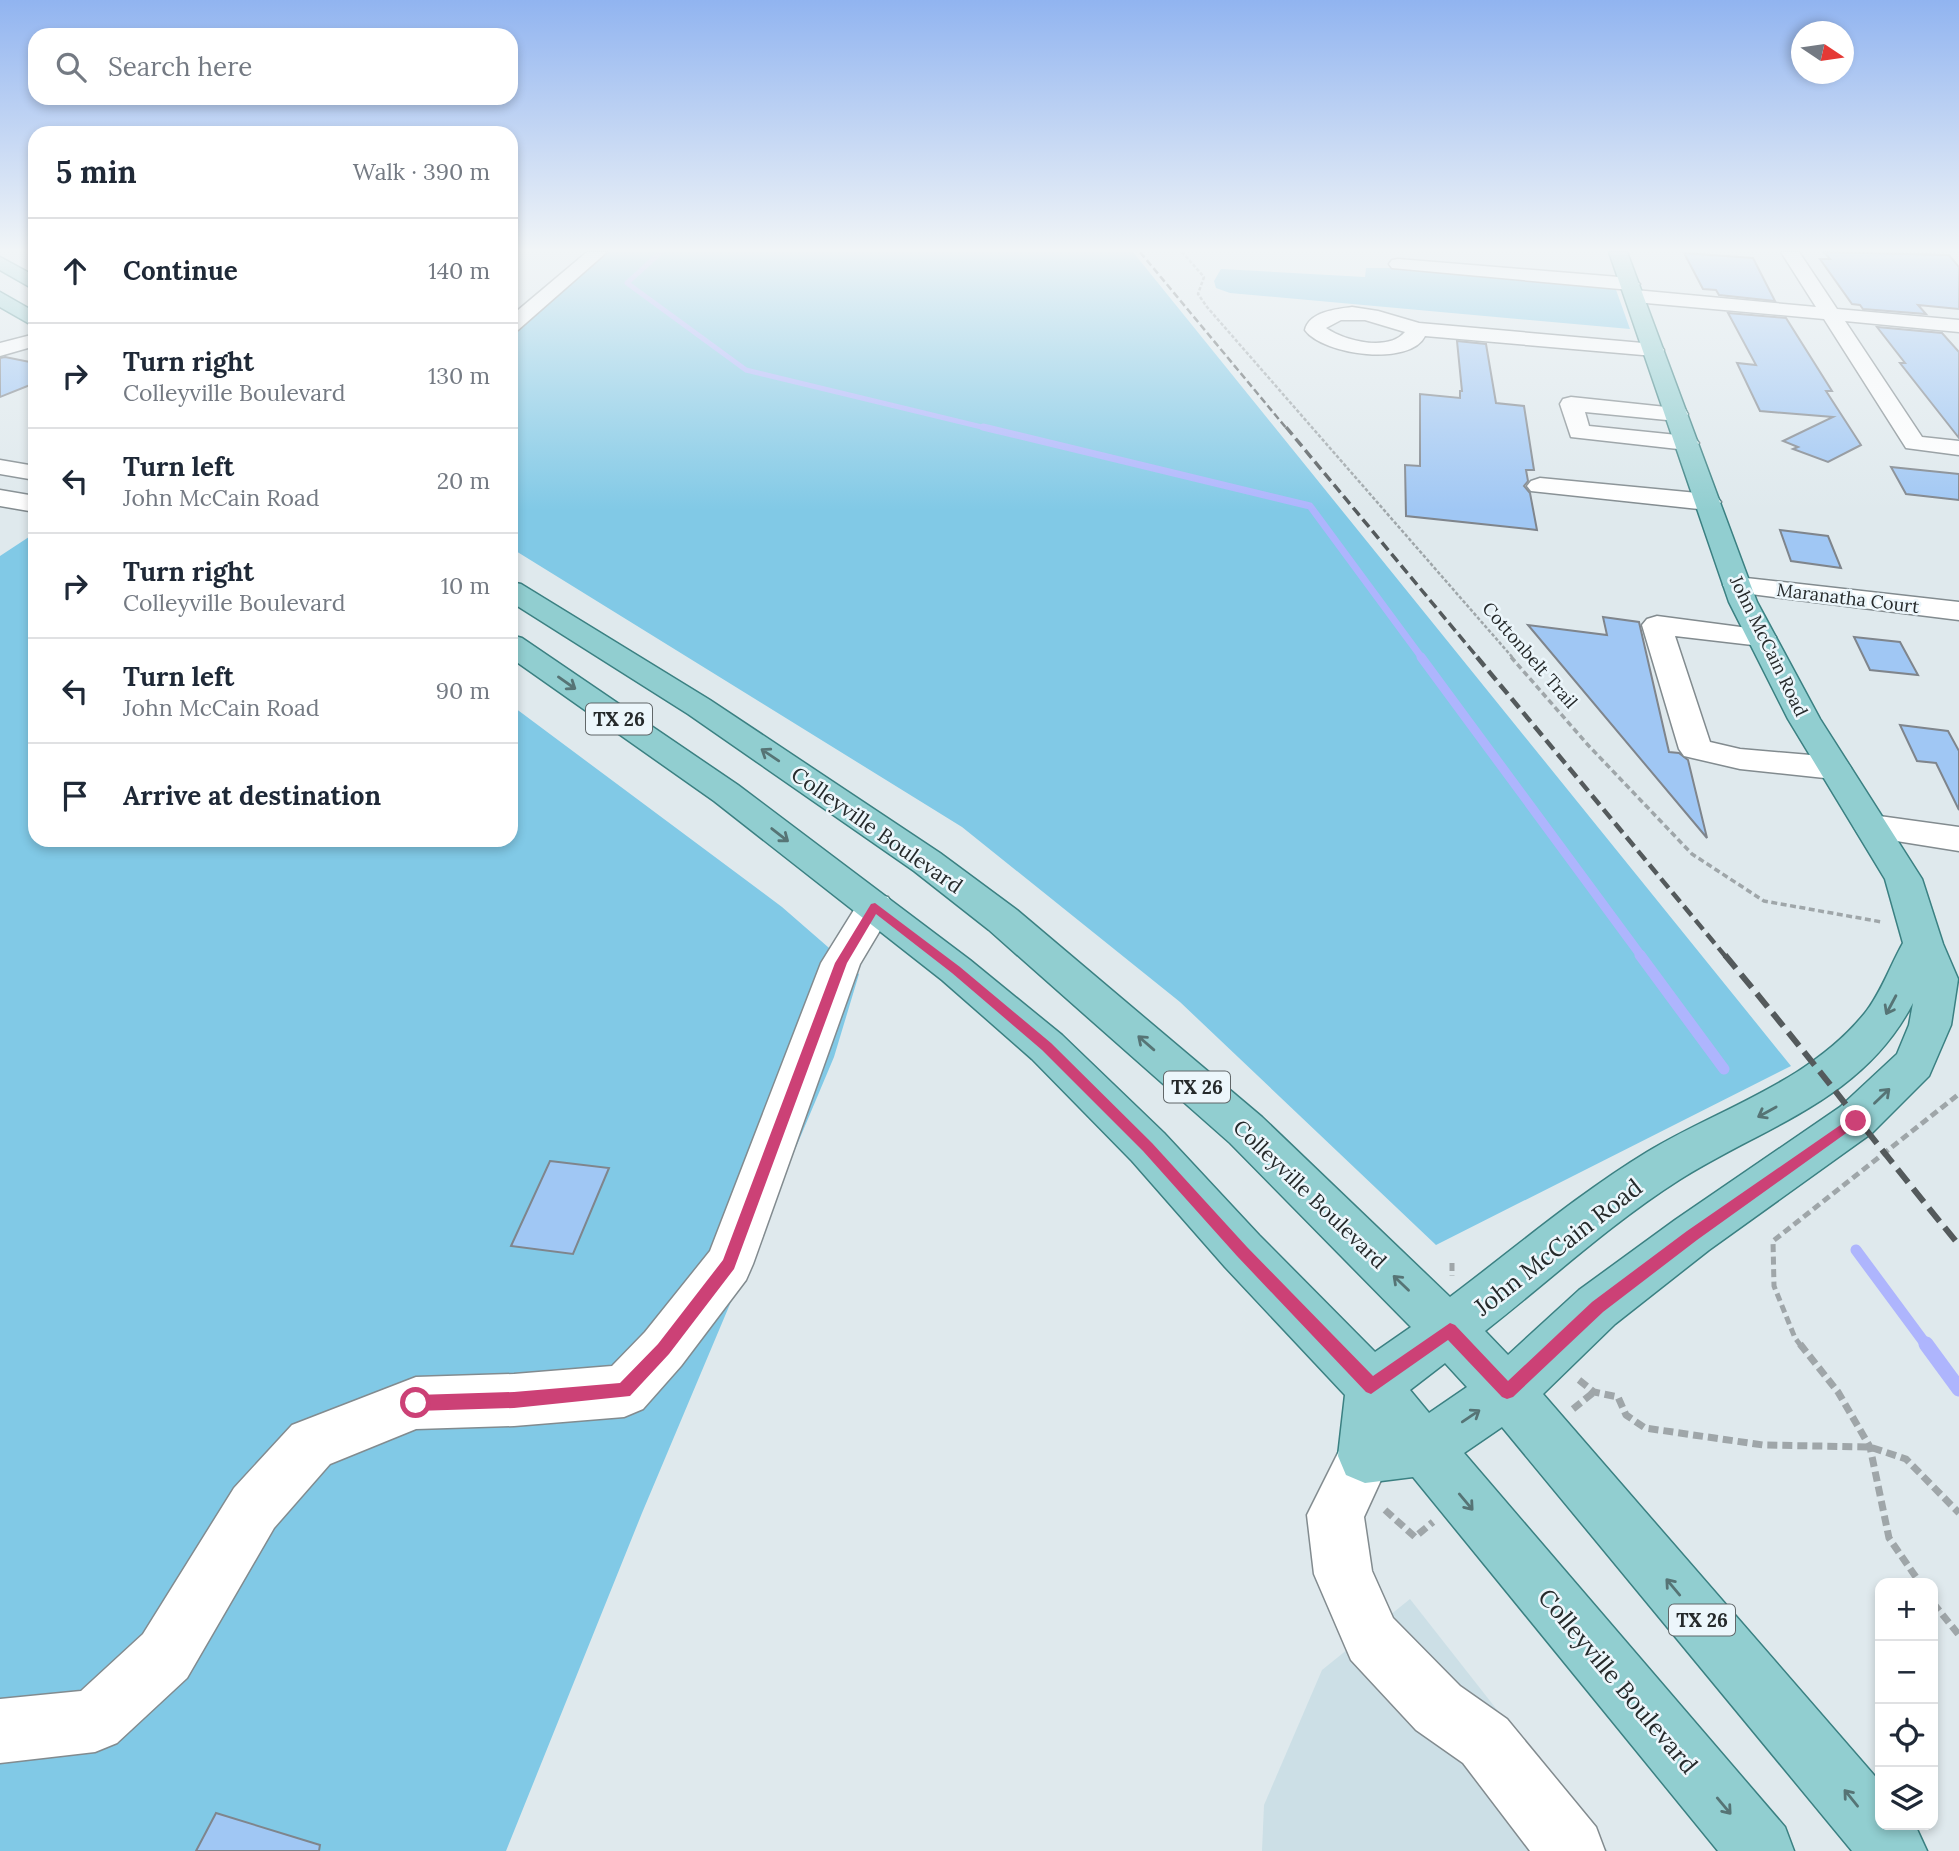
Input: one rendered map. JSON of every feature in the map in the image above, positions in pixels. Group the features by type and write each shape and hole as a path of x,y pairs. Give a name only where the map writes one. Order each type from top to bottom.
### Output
{"main road":[{"name":"John McCain Road","path":"1365,1456 1422,1449 1525,1412 1597,1307 1692,1235 1856,1121 1914,1064 1930,1025 1938,979 1921,937 1903,879 1804,719 1761,637 1737,585 1650,338"},
{"name":"Colleyville Boulevard","path":"518,594 699,707 928,862 1003,920 1246,1130 1450,1331 1525,1412 1894,1851"},
{"name":"Colleyville Boulevard","path":"518,649 726,793 956,970 1047,1047 1148,1147 1242,1251 1371,1386 1762,1851"},
{"name":"John McCain Road","path":"1371,1386 1450,1331 1636,1184 1827,1078 1878,1026 1892,1007 1921,937"},
{"path":"1365,1456 1371,1386"}],"street":[{"path":"1522,338 1654,350"},
{"path":"1848,338 1914,443 1959,448"},
{"path":"0,351 28,342"},
{"path":"1677,414 1571,404 1579,432 1687,443"},
{"path":"0,467 28,472"},
{"path":"1540,486 1708,502"},
{"path":"0,498 28,503"},
{"name":"Maranatha Court","path":"1737,585 1959,611"},
{"path":"1761,637 1657,625 1696,749 1740,759 1834,768"},
{"path":"1872,827 1959,839"},
{"path":"0,1731 95,1721 165,1656 254,1508 311,1444 416,1403 514,1400 624,1391 663,1349 729,1264 841,963 875,907"},
{"path":"1365,1456 1335,1516 1343,1574 1372,1639 1438,1708 1485,1741 1572,1851"}],"path":[{"name":"Cottonbelt Trail","path":"1234,338 1588,746 1692,854 1764,901 1921,937"},
{"path":"1917,1578 1889,1538 1870,1447 1838,1392 1796,1338 1773,1286 1773,1241 1959,1094"},
{"path":"1525,1412 1594,1392 1618,1397 1626,1415 1645,1429 1763,1445 1870,1447 1906,1459 1959,1513"},
{"path":"1415,1537 1463,1498"},
{"path":"1938,1609 1959,1635"}],"shaded area":[{"path":"518,338 1203,338 1791,1066 1436,1245 1180,1002 962,827 518,552"},
{"path":"28,538 28,847 518,847 518,710 782,907 859,974 834,1057 642,1513 506,1851 0,1851 0,556"},
{"path":"1410,1599 1608,1851 1262,1851 1264,1805 1322,1670"}],"building":[{"path":"1742,338 1799,338 1832,391 1826,391 1861,445 1828,462 1793,449 1798,447 1783,441 1833,417 1760,411 1737,363 1756,365"},
{"path":"1886,338 1947,338 1959,352 1959,438 1900,363 1905,363"},
{"path":"1457,341 1486,344 1496,403 1524,406 1534,470 1526,470 1528,481 1524,486 1530,493 1537,530 1406,516 1405,465 1420,466 1420,394 1460,398 1462,391"},
{"path":"0,358 28,362 28,386 0,397"},
{"path":"1891,467 1959,474 1959,500 1906,494"},
{"path":"1780,530 1828,536 1841,568 1791,561"},
{"path":"1603,617 1639,622 1669,752 1679,753 1688,760 1707,838 1528,625 1607,635"},
{"path":"1854,637 1900,642 1918,675 1870,670"},
{"path":"1900,725 1948,731 1959,751 1959,810 1936,763 1917,761"},
{"path":"550,1161 609,1168 573,1254 511,1246"},
{"path":"216,1813 320,1845 319,1851 196,1851"}],"waterway":[{"path":"703,338 746,370 990,429"},
{"path":"983,427 1310,506 1422,658"},
{"path":"1421,657 1642,957"},
{"path":"1640,955 1724,1069"},
{"path":"1856,1250 1927,1346"},
{"path":"1926,1344 1959,1389"}],"railway":[{"path":"1212,338 1287,429"},
{"path":"1286,427 1478,658"},
{"path":"1477,657 1726,957"},
{"path":"1725,955 1959,1245"}],"route":[{"path":"416,1403 514,1400 624,1391 663,1349 729,1264 841,963 875,907 956,970 1047,1047 1148,1147 1242,1251 1371,1386 1450,1331 1507,1392 1597,1307 1692,1235 1856,1121"}]}
